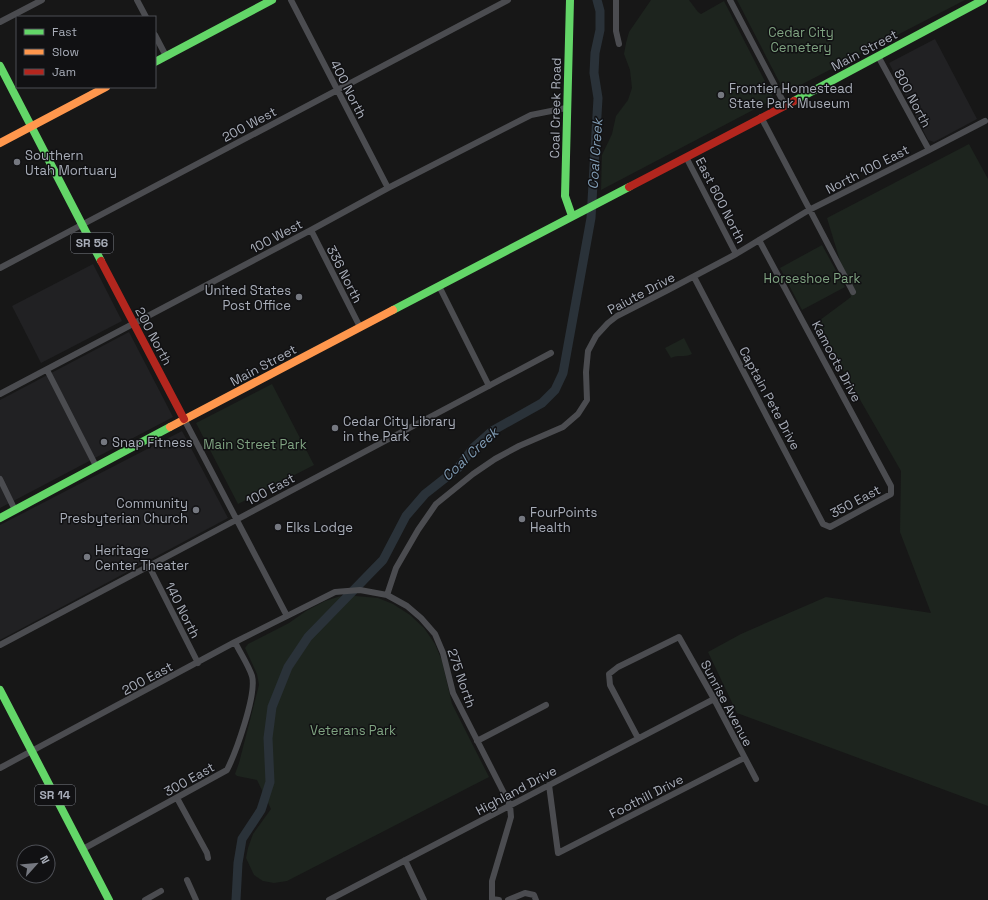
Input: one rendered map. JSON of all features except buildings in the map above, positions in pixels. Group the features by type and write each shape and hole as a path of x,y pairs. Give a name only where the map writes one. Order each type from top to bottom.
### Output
{"main road":[{"path":"156,61 272,0"},
{"name":"Coal Creek Road","path":"570,0 566,108 565,196 572,216"},
{"name":"Main Street","path":"0,518 184,419 983,0"},
{"name":"200 North","path":"0,66 184,419"},
{"path":"0,143 104,88"},
{"name":"SR 14","path":"0,690 109,900"}],"street":[{"path":"0,22 42,0"},
{"path":"138,0 146,16"},
{"name":"400 North","path":"291,0 388,188"},
{"name":"200 West","path":"0,268 508,0"},
{"path":"616,0 616,31 619,44"},
{"path":"730,0 785,105"},
{"path":"156,37 166,56"},
{"name":"800 North","path":"878,56 929,150"},
{"name":"100 West","path":"0,394 388,188 531,115 566,108"},
{"path":"761,117 853,292"},
{"name":"North 100 East","path":"759,240 809,210 985,121"},
{"name":"East 600 North","path":"686,157 736,254"},
{"name":"336 North","path":"311,230 360,327"},
{"name":"Paiute Drive","path":"387,595 396,568 418,530 436,504 473,474 495,459 519,446 563,427 578,414 587,400 586,372 588,351 596,336 608,323 617,316 736,254 759,240"},
{"name":"Kamoots Drive","path":"759,240 891,486 891,494"},
{"name":"Captain Pete Drive","path":"694,276 824,524 830,527"},
{"path":"439,286 489,386"},
{"name":"100 East","path":"0,645 551,353"},
{"path":"47,370 96,466"},
{"name":"200 North","path":"184,419 286,616"},
{"path":"0,480 15,510"},
{"name":"350 East","path":"830,527 891,494"},
{"name":"140 North","path":"149,566 198,663"},
{"name":"275 North","path":"335,592 360,590 387,595 407,606 421,618 435,634 443,653 453,693 476,741 510,805"},
{"name":"200 East","path":"0,768 235,642 335,592"},
{"name":"Sunrise Avenue","path":"638,738 610,685 609,674 618,667 679,637 714,699 756,779"},
{"name":"300 East","path":"83,849 227,770 236,753 253,692 252,676 235,642"},
{"name":"Highland Drive","path":"329,900 714,699"},
{"path":"476,741 546,705"},
{"name":"Foothill Drive","path":"549,785 558,853 744,758"},
{"path":"178,798 207,853 208,858"},
{"path":"499,900 492,899 492,881 511,817 510,805"},
{"path":"405,860 424,900"},
{"path":"187,880 196,900"},
{"path":"145,900 161,891"},
{"path":"508,900 525,893 534,895 536,900"}],"shaded area":[{"path":"935,39 977,119 934,142 928,140 889,63"},
{"path":"93,264 122,321 41,363 12,306"},
{"path":"129,332 173,417 0,508 0,400"},
{"path":"182,431 228,518 0,640 0,525"}],"green space":[{"path":"651,0 689,0 701,14 724,1 774,99 601,190 602,155 612,134 616,116 628,100 632,88 630,70 624,54 626,43 629,32"},
{"name":"Cedar City Cemetery","path":"737,0 965,0 785,93"},
{"path":"969,144 988,179 988,806 737,713 708,652 741,634 826,597 931,613 900,532 901,471 816,323 851,297 827,218"},
{"name":"Horseshoe Park","path":"822,245 845,287 802,310 780,268"},
{"path":"684,338 692,354 671,358 665,348"},
{"name":"Main Street Park","path":"272,384 314,465 238,504 196,423"},
{"name":"Veterans Park","path":"341,596 378,598 393,604 410,615 424,628 435,644 442,661 452,704 489,777 287,881 274,883 263,881 254,875 246,858 253,834 271,809 257,780 237,776 235,774 259,685 257,674 245,648 248,644 289,623 306,611 325,601"}],"waterway":[{"name":"Coal Creek","path":"236,900 238,863 242,839 261,810 270,782 268,738 272,707 288,667 308,637 383,560 406,516 425,494 458,468 474,447 492,431 542,403 555,390 563,373 591,218 598,98 594,73 595,53 600,30 600,11 597,0"}],"traffic: fast":[{"path":"156,61 272,0"},
{"path":"570,0 565,196 572,216"},
{"path":"794,101 983,0"},
{"path":"0,66 101,261"},
{"path":"393,310 629,187"},
{"path":"0,518 170,427"},
{"path":"0,690 109,900"}],"traffic: slow":[{"path":"0,143 104,88"},
{"path":"170,427 393,310"}],"traffic: jam":[{"path":"629,187 794,101"},
{"path":"101,261 184,419"}],"place":[{"name":"Frontier Homestead State Park Museum","path":"721,95"},
{"name":"Southern Utah Mortuary","path":"17,162"},
{"name":"United States Post Office","path":"299,297"},
{"name":"Cedar City Library in the Park","path":"335,428"},
{"name":"Snap Fitness","path":"104,442"},
{"name":"Community Presbyterian Church","path":"196,510"},
{"name":"FourPoints Health","path":"522,519"},
{"name":"Elks Lodge","path":"278,527"},
{"name":"Heritage Center Theater","path":"87,557"}]}
